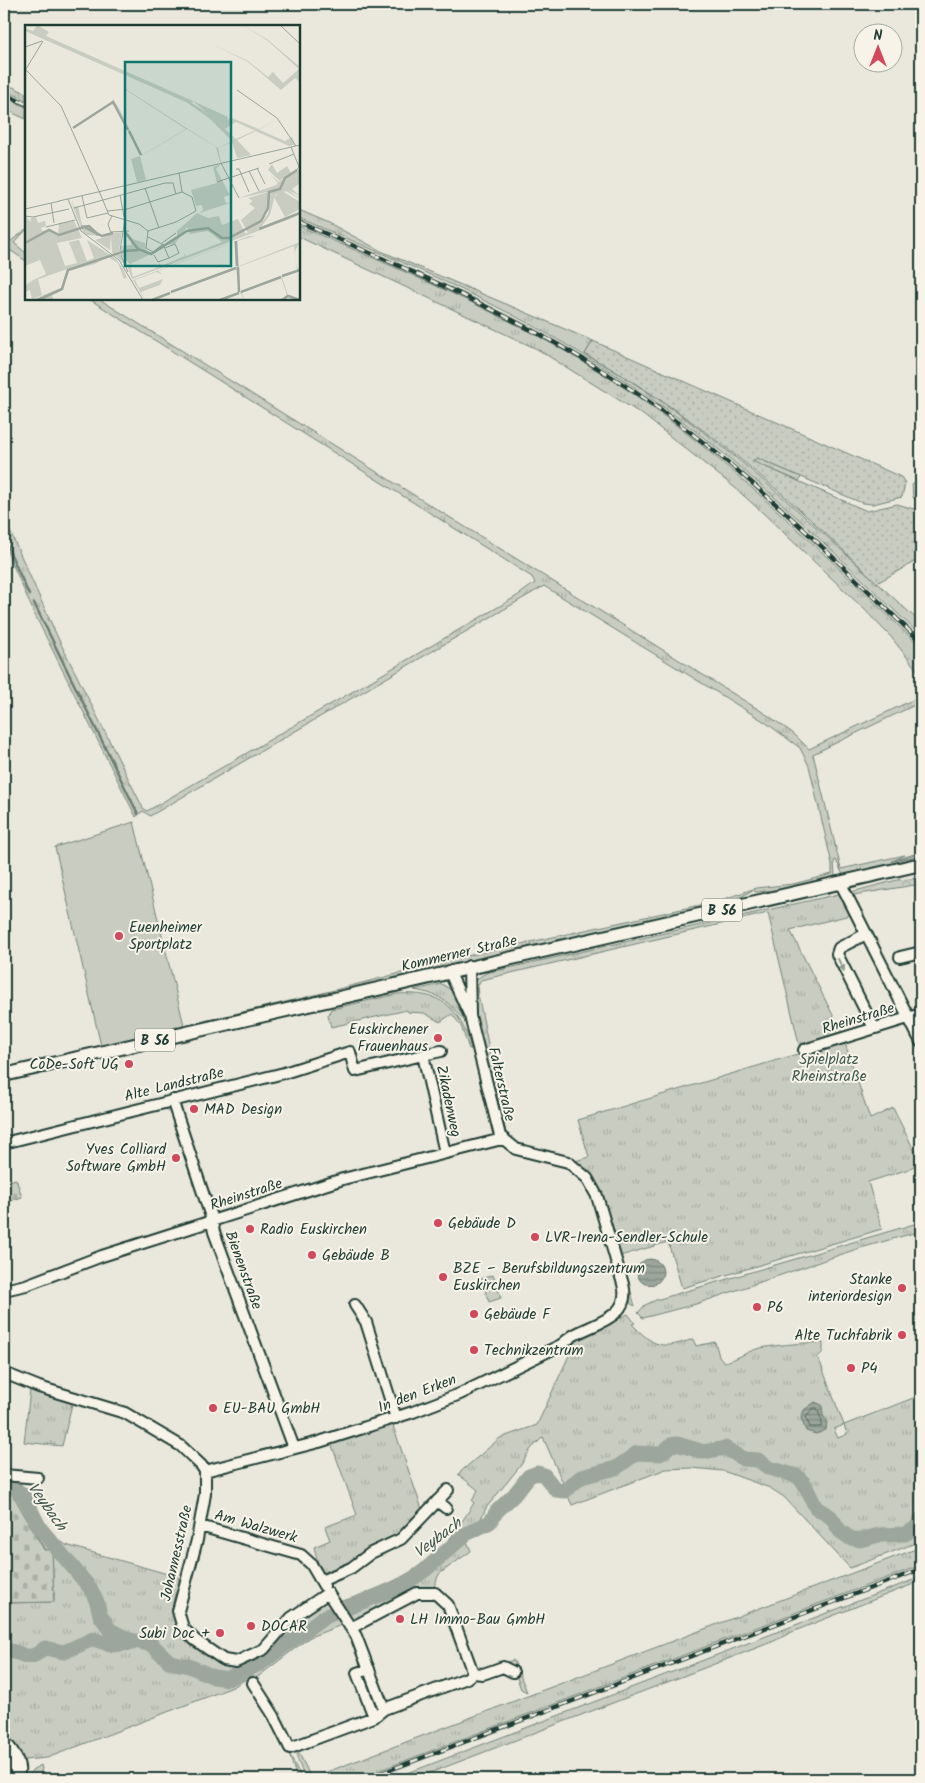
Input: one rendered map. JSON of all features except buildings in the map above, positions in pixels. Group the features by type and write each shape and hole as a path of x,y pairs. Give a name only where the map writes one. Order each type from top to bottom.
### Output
{"main road":[{"name":"Kommerner Straße","path":"4,1076 469,966 921,864"}],"street":[{"path":"840,882 921,1042"},
{"path":"866,934 840,948 837,954 874,1028"},
{"path":"900,957 921,952"},
{"name":"Falterstraße","path":"469,966 470,1016"},
{"name":"Falterstraße","path":"448,972 470,1016 502,1139 516,1149 568,1162 588,1178 596,1196 623,1284 625,1295 623,1305"},
{"name":"Rheinstraße","path":"804,1050 921,1014"},
{"name":"Zikadenweg","path":"350,1052 355,1071 442,1051"},
{"name":"Alte Landstraße","path":"4,1143 284,1073 350,1052"},
{"name":"Zikadenweg","path":"423,1055 445,1154"},
{"name":"Bienenstraße","path":"172,1100 212,1221 216,1239 294,1448"},
{"name":"Rheinstraße","path":"4,1290 26,1285 102,1256 343,1179 502,1139"},
{"path":"355,1305 366,1322 396,1418"},
{"name":"In den Erken","path":"205,1471 294,1448 396,1418 446,1400 561,1345 573,1336 616,1314 623,1305"},
{"path":"4,1373 39,1387 125,1413 140,1420 181,1446 205,1471"},
{"name":"Johannesstraße","path":"205,1471 205,1494 200,1526 179,1603 179,1618 183,1628 195,1640 217,1657 232,1662 248,1659 264,1649 291,1618 328,1593"},
{"path":"4,1475 38,1478"},
{"path":"321,1581 351,1568 371,1553 401,1539 448,1490"},
{"path":"438,1501 446,1508"},
{"name":"Am Walzwerk","path":"200,1526 301,1555 308,1560 351,1628 384,1709"},
{"path":"351,1628 415,1594 426,1591 435,1593 448,1605 473,1673"},
{"path":"253,1682 274,1716 290,1748 374,1717 384,1709 467,1678 473,1673 483,1674 503,1667 512,1672"},
{"path":"369,1669 356,1673 374,1717"},
{"path":"4,1741 20,1768 17,1779"},
{"path":"4,1776 13,1767 14,1756"}],"green space":[{"path":"4,83 25,93 25,100 4,90"},
{"path":"4,97 25,107 25,119 4,109"},
{"path":"300,210 329,223 381,251 593,341 585,354 677,412 761,478 921,623 921,636 782,504 709,441 670,412 564,343 493,305 421,271 300,218"},
{"path":"300,226 486,309 558,347 639,398 682,430 764,499 921,647 921,675 891,637 865,610 734,487 643,415 537,349 300,237"},
{"path":"25,231 14,243 25,252 25,260 4,246"},
{"path":"91,300 101,300 769,716 794,734 809,749 921,696 921,702 813,754 841,869 905,855 893,861 921,855 921,858 843,875 836,860 834,861 835,877 792,888 755,892 754,889 738,899 686,913 545,943 348,991 195,1025 195,1023 311,996 471,955 718,901 756,888 793,884 832,874 832,864 809,766 800,748 765,722 544,586 150,816 143,811 136,817 35,615 4,545 4,518 57,636 143,808 147,811 517,596 535,583 532,577"},
{"path":"593,341 901,477 905,483 902,497 873,504 862,503 757,458 752,461 867,511 897,504 921,511 921,558 877,583 810,519 739,458 664,402 585,354"},
{"path":"757,458 801,477 799,481 751,461"},
{"path":"914,483 921,486 921,506 913,497 912,485"},
{"name":"Euenheimer Sportplatz","path":"134,822 184,1025 101,1046 55,847"},
{"path":"921,852 921,855 892,861"},
{"path":"921,878 921,884 853,895 851,892 897,880"},
{"path":"839,894 861,931 859,933 850,915 790,930 843,1035 800,1048 768,913 481,980 477,988 506,1133 504,1134 478,1030 475,990 478,978 486,973"},
{"path":"442,984 454,992 468,1025 456,1011 439,997 414,990"},
{"path":"397,994 426,995 447,1005 455,1012 461,1022 471,1049 469,1049 461,1026 452,1014 440,1022 424,1013 408,1012 407,1010 331,1027 328,1015 331,1009"},
{"name":"Spielplatz Rheinstraße","path":"844,1040 870,1119 893,1108 920,1162 909,1169 868,1182 882,1229 682,1288 668,1242 620,1256 635,1306 631,1304 598,1188 590,1175 575,1161 589,1157 578,1120"},
{"path":"16,1179 22,1197 4,1203 4,1182"},
{"path":"921,1222 921,1231 857,1249 696,1304 643,1318 638,1313 645,1305 656,1300"},
{"path":"493,1275 501,1298 489,1302 481,1279"},
{"path":"628,1314 635,1323 632,1324 646,1338 659,1344 673,1345 693,1339 696,1346 715,1342 719,1356 724,1362 762,1348 802,1343 823,1343 823,1352 818,1357 844,1425 921,1395 921,1517 913,1528 904,1533 879,1534 857,1538 843,1528 833,1516 819,1508 806,1482 798,1474 771,1468 761,1460 742,1455 725,1444 705,1448 677,1441 667,1445 661,1451 634,1451 610,1468 581,1474 565,1488 543,1437 530,1450 521,1465 486,1508 479,1523 468,1528 464,1534 471,1551 439,1574 433,1589 420,1589 356,1620 350,1619 339,1602 366,1593 407,1574 431,1557 451,1537 474,1503 472,1501 478,1490 458,1474 500,1438 537,1425 574,1341","holes":["844,1425 847,1434 838,1438 834,1429"]},
{"path":"30,1390 73,1400 62,1446 24,1442"},
{"path":"392,1423 423,1512 410,1528 388,1543 338,1570 321,1575 314,1547 330,1540 325,1527 357,1515 331,1443"},
{"path":"681,1448 705,1455 728,1452 751,1465 757,1463 770,1472 792,1477 803,1484 814,1510 833,1522 841,1536 850,1543 906,1537 915,1533 921,1525 921,1541 850,1568 784,1497 770,1488 723,1471 692,1468 666,1469 572,1505 567,1494 585,1480 604,1476 619,1470 635,1456 661,1457 671,1449"},
{"path":"4,1481 20,1485 25,1490 43,1524 66,1545 178,1577 178,1586 173,1603 173,1611 177,1620 190,1636 221,1663 238,1669 291,1622 324,1600 327,1600 335,1609 314,1620 264,1660 245,1670 247,1672 259,1665 314,1626 337,1613 344,1624 310,1637 255,1679 251,1676 233,1687 47,1758 24,1760 4,1736 4,1603 54,1602 52,1550 45,1550 17,1499 4,1491"},
{"path":"4,1491 12,1493 44,1550 52,1550 54,1602 4,1603"},
{"path":"921,1547 921,1565 357,1779 305,1779 297,1758 297,1749 311,1778"},
{"path":"921,1577 921,1581 792,1632 772,1642 414,1779 392,1779"},
{"path":"513,1660 527,1692 521,1689 513,1667 505,1663"},
{"path":"289,1753 302,1779 297,1779"},
{"path":"41,1765 42,1769 38,1779 28,1779 32,1770"}],"water":[{"path":"650,1259 659,1263 663,1272 659,1281 650,1285 641,1281 637,1272 641,1263"},
{"path":"815,1402 822,1405 823,1415 827,1421 826,1430 816,1434 806,1431 801,1418 804,1410"}],"waterway":[{"path":"4,539 29,595"},
{"path":"34,603 138,814"},
{"name":"Veybach","path":"4,1486 13,1487 23,1495 40,1528 90,1588 97,1602 100,1615 110,1630 127,1639 152,1645 170,1662 189,1666 214,1677 228,1679 261,1663 322,1618 404,1585 425,1570 466,1534 490,1522 497,1511 514,1495 529,1476 537,1473 544,1475 556,1490 565,1491 581,1477 616,1468 637,1453 660,1454 671,1445 677,1444 704,1452 725,1448 744,1459 758,1460 769,1468 797,1476 804,1483 816,1508 831,1517 840,1531 850,1538 860,1540 879,1535 905,1534 916,1528 921,1519"},
{"path":"4,1650 24,1656 33,1656 45,1648 64,1652 93,1639 111,1645 133,1643"}],"railway":[{"path":"4,94 25,104"},
{"path":"300,222 452,290 501,314 598,368 644,398 690,432 750,481 921,642"},
{"path":"366,1779 921,1569"}],"place":[{"name":"Euenheimer Sportplatz","path":"119,936"},
{"name":"Euskirchener Frauenhaus","path":"438,1038"},
{"name":"CoDe-Soft UG","path":"129,1064"},
{"name":"MAD Design","path":"194,1109"},
{"name":"Yves Colliard Software GmbH","path":"176,1158"},
{"name":"Gebäude D","path":"438,1223"},
{"name":"Radio Euskirchen","path":"250,1229"},
{"name":"LVR-Irena-Sendler-Schule","path":"535,1237"},
{"name":"Gebäude B","path":"312,1255"},
{"name":"BZE – Berufsbildungszentrum Euskirchen","path":"443,1277"},
{"name":"Stanke interiordesign","path":"902,1288"},
{"name":"P6","path":"757,1307"},
{"name":"Gebäude F","path":"474,1314"},
{"name":"Alte Tuchfabrik","path":"902,1335"},
{"name":"Technikzentrum","path":"474,1350"},
{"name":"P4","path":"851,1368"},
{"name":"EU-BAU GmbH","path":"213,1408"},
{"name":"LH Immo-Bau GmbH","path":"400,1619"},
{"name":"DOCAR","path":"251,1626"},
{"name":"Subi Doc +","path":"220,1633"}]}
